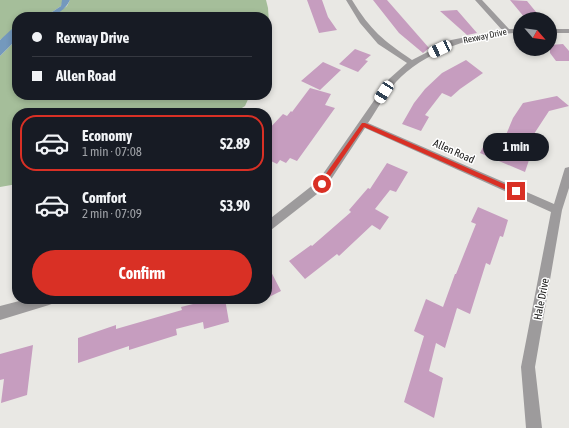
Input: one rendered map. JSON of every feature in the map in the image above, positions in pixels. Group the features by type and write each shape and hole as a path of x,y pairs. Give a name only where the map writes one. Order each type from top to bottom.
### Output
{"street":[{"path":"349,0 362,22 381,42 412,63"},
{"path":"478,0 507,30"},
{"name":"Rexway Drive","path":"272,223 322,184 392,81 412,63 454,42 507,30 513,30"},
{"path":"557,31 569,31"},
{"name":"Allen Road","path":"363,124 557,210"},
{"name":"Hale Drive","path":"534,428 528,367 557,210 569,171"},
{"path":"0,313 32,304"}],"green space":[{"path":"0,0 63,0 61,6 52,12 12,12 12,30 0,40"},
{"path":"70,0 266,0 268,12 58,12 67,6"},
{"path":"12,44 12,100 248,100 245,106 242,108 12,108 12,185 0,187 0,56"}],"water":[{"path":"62,0 70,0 61,11 52,12 61,6"},
{"path":"12,29 12,44 0,56 0,40"}],"building":[{"path":"307,0 322,0 328,17 337,30 319,33"},
{"path":"373,0 387,0 429,48 423,53 399,33"},
{"path":"510,0 527,1 536,12 520,12"},
{"path":"457,10 477,33 467,35 440,11"},
{"path":"557,44 563,44 569,51 569,61 556,61 552,56 557,56"},
{"path":"355,49 371,55 365,60 368,61 358,72 339,64"},
{"path":"466,60 483,73 451,97 442,93 425,115 429,117 421,131 402,124 414,103 425,89 442,73"},
{"path":"323,62 341,70 320,90 301,81"},
{"path":"310,88 331,94 325,105 335,108 297,161 290,158 286,163 280,160 277,164 272,162 272,126 283,114 287,116 291,111 292,112"},
{"path":"557,96 569,106 549,111 532,137 536,139 525,172 480,153 486,141 501,147 513,118 523,103"},
{"path":"387,163 408,172 396,192 390,190 375,209 389,217 380,230 372,225 339,256 337,254 305,279 289,261 311,245 312,246 351,212 349,210 368,188 370,189"},
{"path":"478,207 508,220 503,237 500,236 490,265 486,263 470,314 457,308 445,348 436,343 429,371 443,378 434,418 404,402 424,336 414,331 426,299 443,307 476,224 471,222"},
{"path":"272,274 281,291 272,296"},
{"path":"193,304 226,304 229,322 204,329 203,322 176,329 177,335 129,350 129,346 78,363 78,338 116,325 116,329 182,310 181,307"},
{"path":"33,345 27,395 1,403 4,379 0,380 0,354"}],"route":[{"path":"322,184 363,124 516,191"}]}
